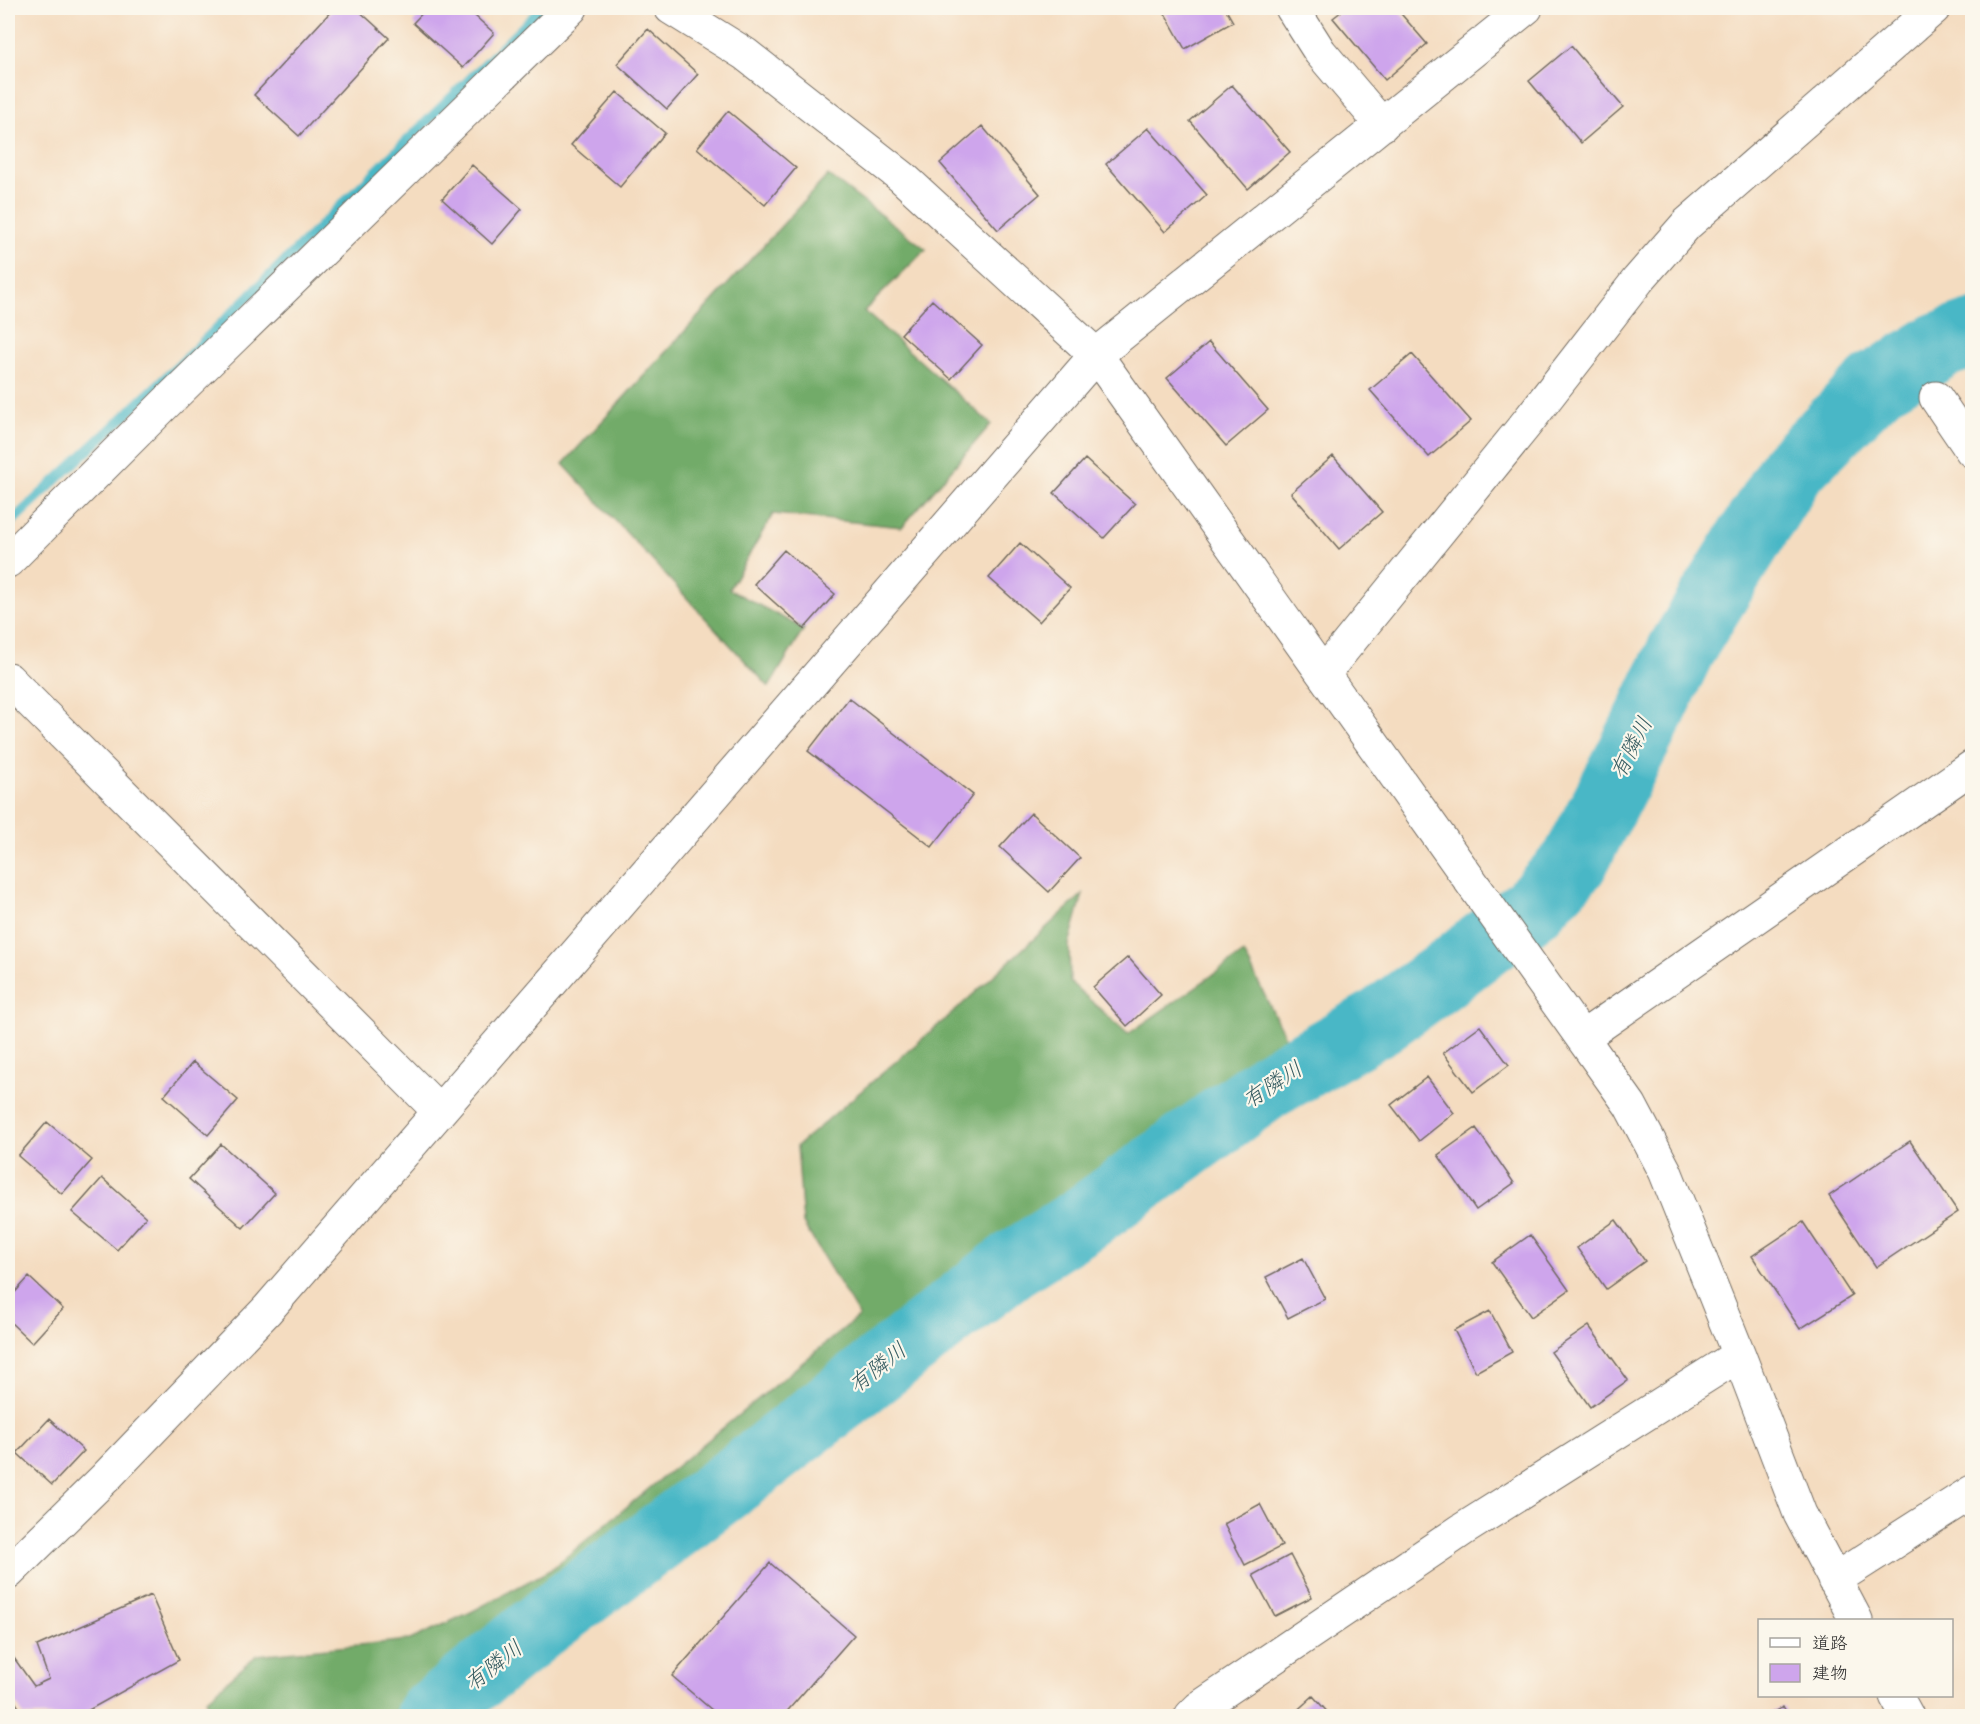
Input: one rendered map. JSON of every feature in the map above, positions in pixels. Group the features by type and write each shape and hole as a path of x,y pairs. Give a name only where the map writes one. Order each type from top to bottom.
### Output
{"street":[{"path":"8,561 165,404 571,8"},
{"path":"671,8 745,54 902,177 1096,355 1630,1105 1665,1170 1800,1514 1855,1619"},
{"path":"1292,8 1320,52 1382,125"},
{"path":"8,1573 105,1478 267,1310 1096,355 1526,8"},
{"path":"1324,673 1527,424 1638,280 1687,224 1934,8"},
{"path":"1936,398 1972,451"},
{"path":"8,678 439,1111"},
{"path":"1583,1037 1972,767"},
{"path":"1191,1716 1199,1708 1462,1530 1739,1355"},
{"path":"1834,1580 1972,1492"},
{"path":"1897,1697 1907,1716"}],"green space":[{"path":"828,175 926,249 864,311 991,424 902,527 773,514 729,589 804,629 769,687 563,464"},
{"path":"1083,894 1069,944 1070,982 1128,1034 1244,953 1290,1047 695,1486 399,1716 214,1716 206,1700 257,1655 410,1640 471,1612 550,1570 859,1316 803,1223 797,1146 956,1010"}],"building":[{"path":"334,8 356,8 389,38 299,136 254,95"},
{"path":"427,8 466,8 494,33 463,68 413,23"},
{"path":"1162,8 1225,8 1233,22 1185,49"},
{"path":"1346,8 1396,8 1427,44 1385,80 1333,18"},
{"path":"648,29 698,74 667,109 617,64"},
{"path":"1571,46 1623,107 1581,143 1529,81"},
{"path":"1232,85 1290,152 1248,189 1190,121"},
{"path":"617,92 665,133 620,187 571,145"},
{"path":"728,111 796,168 765,205 697,148"},
{"path":"982,126 1040,194 998,230 940,163"},
{"path":"1148,128 1207,195 1165,232 1106,164"},
{"path":"472,165 522,209 492,244 442,199"},
{"path":"932,300 982,345 951,379 901,334"},
{"path":"1209,342 1268,410 1226,446 1167,378"},
{"path":"1412,354 1471,421 1429,457 1370,390"},
{"path":"1333,456 1382,512 1339,549 1291,493"},
{"path":"1085,459 1135,504 1104,538 1054,493"},
{"path":"1020,543 1070,588 1039,622 989,578"},
{"path":"784,550 835,594 804,629 754,584"},
{"path":"849,698 973,795 932,847 808,751"},
{"path":"1031,813 1080,858 1049,892 1000,847"},
{"path":"1128,957 1161,995 1127,1026 1093,987"},
{"path":"1480,1026 1509,1065 1473,1092 1443,1053"},
{"path":"193,1062 238,1100 208,1135 164,1096"},
{"path":"1427,1077 1454,1113 1419,1141 1391,1105"},
{"path":"47,1122 92,1160 62,1194 18,1156"},
{"path":"1476,1128 1514,1183 1476,1210 1438,1155"},
{"path":"1910,1141 1958,1212 1876,1267 1829,1196"},
{"path":"221,1144 275,1193 243,1228 189,1179"},
{"path":"102,1178 146,1217 117,1250 72,1212"},
{"path":"1616,1220 1645,1261 1606,1289 1577,1248"},
{"path":"1803,1222 1852,1296 1800,1329 1752,1256"},
{"path":"1530,1235 1569,1290 1531,1317 1492,1262"},
{"path":"1303,1258 1325,1299 1288,1318 1266,1277"},
{"path":"29,1277 63,1309 32,1343 8,1320 8,1300"},
{"path":"1490,1311 1512,1352 1476,1372 1454,1330"},
{"path":"1589,1326 1628,1380 1590,1407 1551,1352"},
{"path":"49,1419 84,1451 52,1485 17,1453"},
{"path":"1260,1504 1282,1546 1245,1565 1224,1524"},
{"path":"1290,1555 1312,1597 1275,1616 1253,1575"},
{"path":"770,1563 854,1635 783,1716 719,1716 672,1676"},
{"path":"151,1595 179,1660 78,1716 24,1716 8,1690 8,1662 14,1658 34,1686 49,1679 37,1646"},
{"path":"1313,1696 1331,1716 1291,1716"},
{"path":"1783,1707 1788,1716 1766,1716"}],"waterway":[{"path":"8,525 177,367 542,8"},
{"name":"有隣川","path":"429,1716 543,1624 742,1475 1012,1265 1083,1220 1268,1086 1379,1022 1532,908 1574,863 1651,714 1681,650 1792,469 1876,385 1941,345 1972,334"}]}
